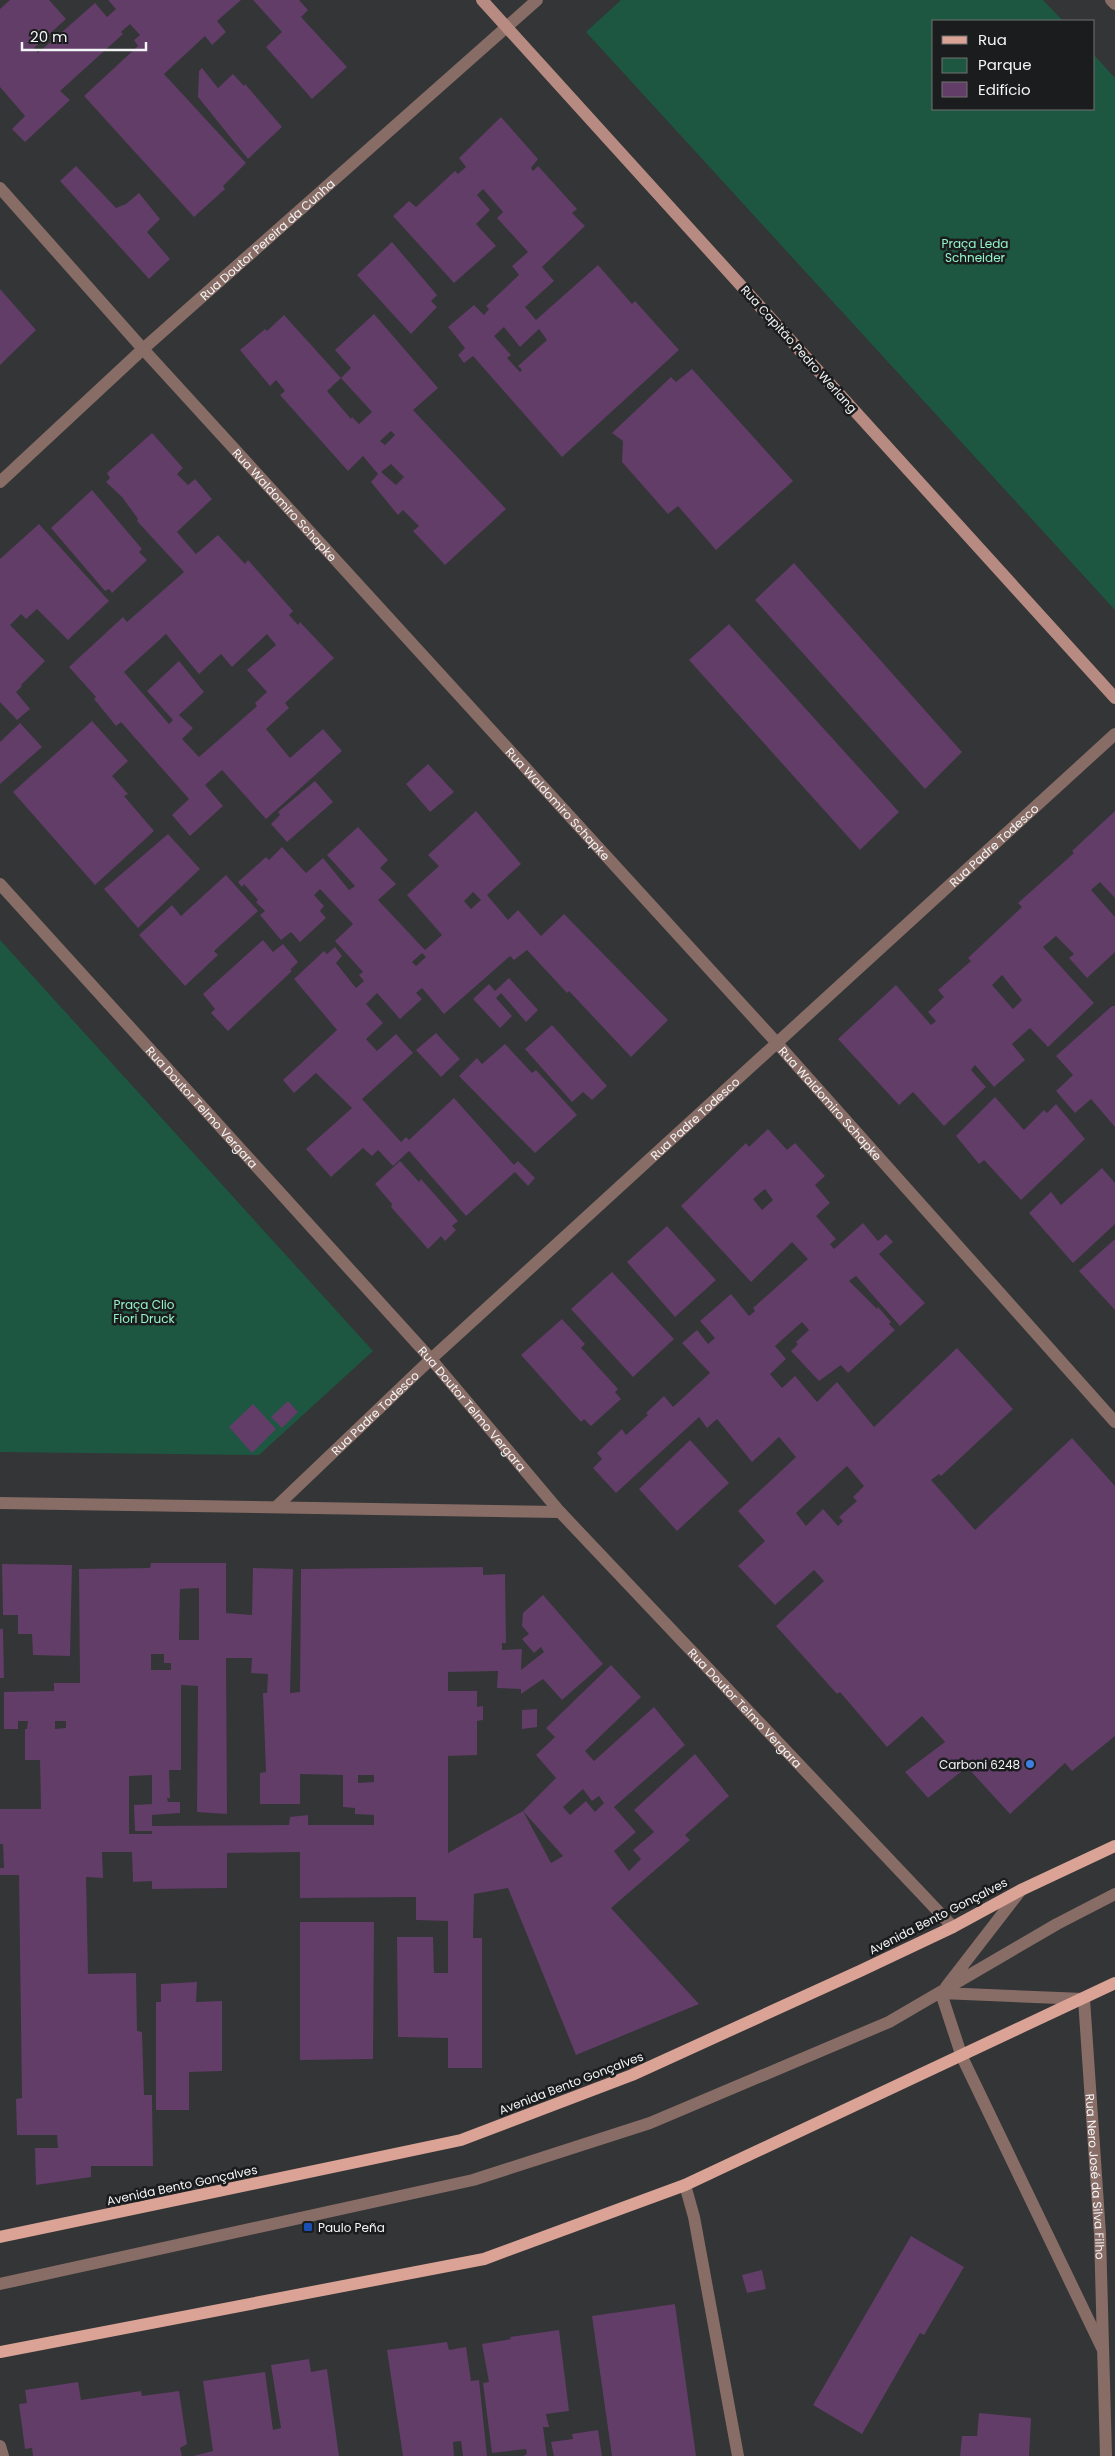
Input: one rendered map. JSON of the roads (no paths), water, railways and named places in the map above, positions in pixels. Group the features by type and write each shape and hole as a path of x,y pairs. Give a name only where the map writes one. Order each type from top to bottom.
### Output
{"main road":[{"name":"Avenida Bento Gonçalves","path":"0,2237 461,2140 632,2075 953,1927 1021,1890 1115,1846"},
{"path":"0,2352 484,2259 684,2185 962,2057 1115,1983"}],"street":[{"name":"Rua Capitão Pedro Werlang","path":"482,0 1115,698"},
{"name":"Rua Doutor Pereira da Cunha","path":"0,482 143,349 537,0"},
{"path":"1112,0 1115,4"},
{"name":"Rua Waldomiro Schapke","path":"0,188 143,349 776,1042 1115,1422"},
{"name":"Rua Padre Todesco","path":"277,1506 431,1359 1115,734"},
{"name":"Rua Doutor Telmo Vergara","path":"0,884 431,1359 560,1512 953,1927"},
{"path":"0,1503 560,1512"},
{"path":"941,1993 1021,1890"},
{"path":"0,2284 473,2180 650,2123 889,2022 1057,1924 1115,1894"},
{"path":"941,1993 1084,1999"},
{"name":"Rua Nero José da Silva Filho","path":"941,1993 962,2057 1104,2352"},
{"name":"Rua Nero José da Silva Filho","path":"1084,1999 1100,2234 1106,2456"},
{"path":"684,2185 694,2218 738,2456"},
{"path":"0,2446 3,2456"}],"place":[{"name":"Carboni 6248","path":"1030,1764"},
{"name":"Paulo Peña","path":"308,2227"}],"park label":[{"name":"Praça Leda Schneider","path":"975,250"},
{"name":"Praça Clio Fiori Druck","path":"144,1311"}]}
